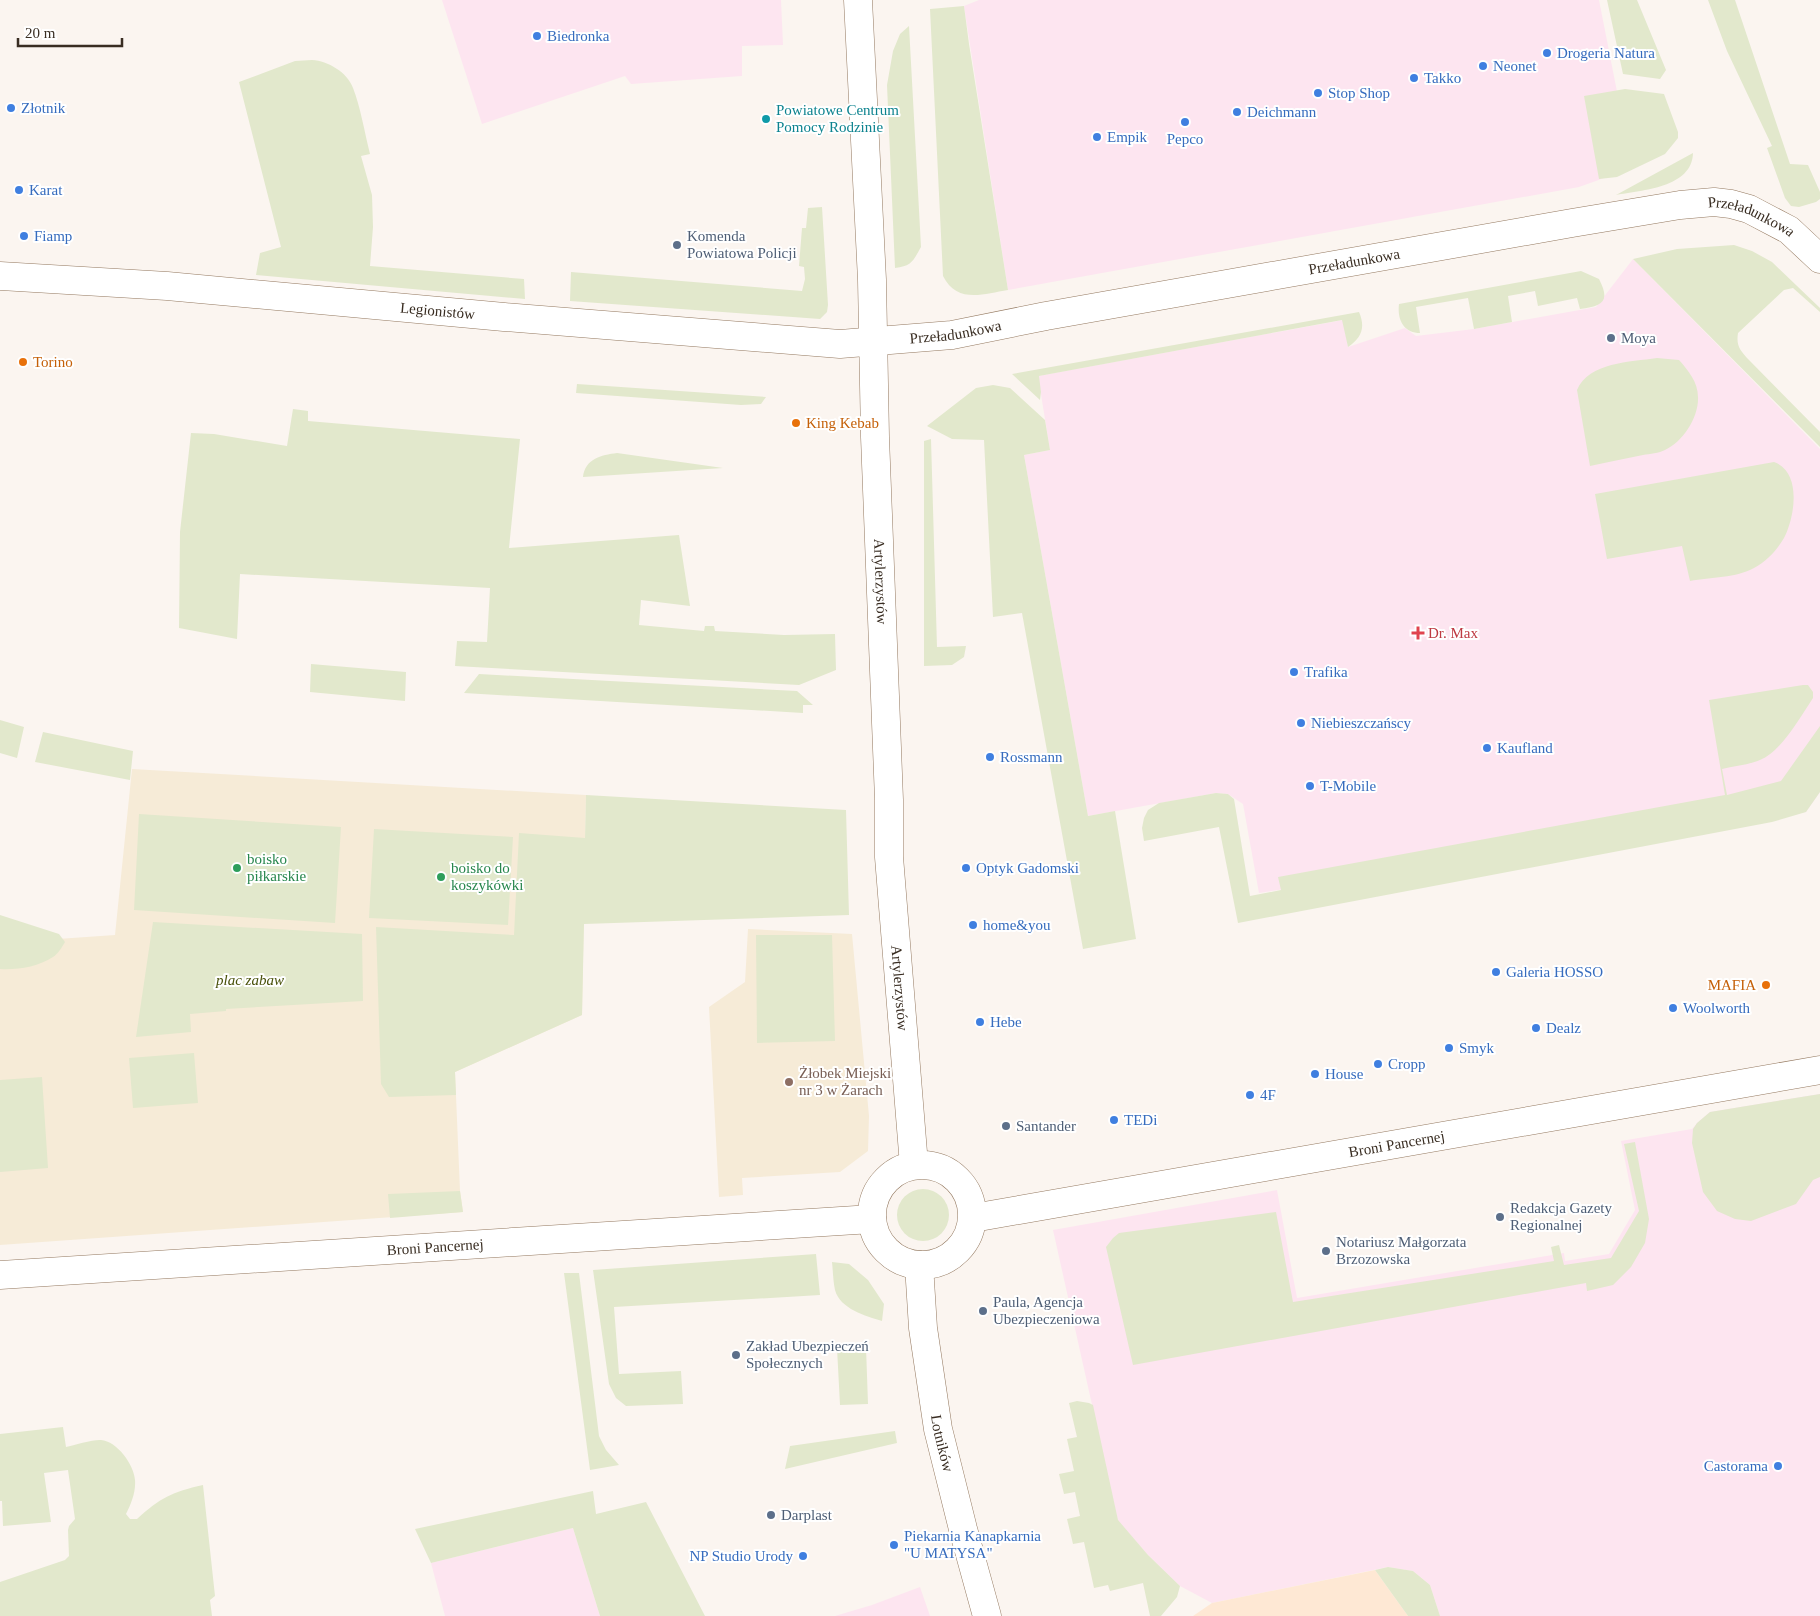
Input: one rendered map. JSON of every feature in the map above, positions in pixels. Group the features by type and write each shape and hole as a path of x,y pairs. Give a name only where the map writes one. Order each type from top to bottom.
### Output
{"street":[{"name":"Artylerzystów","path":"858,0 872,265 875,437 889,800 889,857 914,1165"},
{"name":"Przeładunkowa","path":"873,340 952,334 1572,223 1680,205 1714,202 1749,209 1767,218 1789,230 1820,259"},
{"name":"Legionistów","path":"0,276 167,286 504,317 562,320 819,343 840,344 873,340"},
{"name":"Broni Pancernej","path":"973,1218 1820,1070"},
{"path":"914,1165 936,1167 956,1177 965,1188 971,1202 973,1218 970,1232 962,1246 950,1257 936,1264 919,1265 905,1262 892,1256 882,1246 875,1233 872,1219 873,1204 878,1190 888,1178 900,1169 914,1165"},
{"name":"Broni Pancernej","path":"0,1275 872,1219"},
{"name":"Lotników","path":"919,1265 923,1328 938,1430 987,1616"}],"shaded area":[{"path":"442,0 781,0 783,45 742,46 742,76 631,84 625,76 482,124"},
{"path":"979,0 1599,0 1632,168 1579,187 1008,290 964,6"},
{"path":"1633,259 1820,449 1820,792 1806,812 1259,893 1243,804 1228,794 1216,793 1088,816 1024,455 1050,450 1038,376 1343,320 1348,347 1405,328 1416,336 1474,329 1596,307"},
{"path":"132,769 586,795 582,1015 455,1072 460,1191 463,1212 0,1245 0,943 115,935"},
{"name":"Żłobek Miejski nr 3 w Żarach","path":"748,929 852,934 869,1116 868,1151 840,1172 742,1178 743,1195 719,1197 709,1007 745,982"},
{"path":"1820,1094 1820,1616 1440,1616 1430,1585 1413,1571 1388,1567 1212,1603 1180,1586 1148,1555 1118,1521 1053,1230 1277,1190 1297,1298 1564,1253 1565,1261 1609,1254 1635,1210 1621,1141 1692,1129 1710,1112"},
{"path":"573,1528 600,1616 445,1616 431,1563"},
{"path":"1375,1570 1408,1616 1193,1616 1212,1603"},
{"path":"920,1587 930,1616 835,1616 872,1605"}],"green space":[{"path":"1607,0 1637,0 1666,70 1660,79 1623,74"},
{"path":"1708,0 1735,0 1790,164 1808,165 1820,192 1820,199 1816,202 1799,207 1791,206 1785,198 1767,148 1772,146 1727,51"},
{"path":"964,6 1008,290 980,295 963,294 956,291 943,276 930,9"},
{"path":"909,26 921,247 909,264 895,268 887,85 893,51 900,34"},
{"path":"312,60 330,65 342,72 350,82 358,103 370,154 361,156 372,195 373,227 370,266 524,279 525,299 256,275 260,253 281,247 239,82 295,61"},
{"path":"1625,89 1664,94 1678,132 1678,138 1665,154 1617,177 1599,179 1584,96"},
{"path":"1693,153 1690,165 1684,174 1675,180 1652,189 1616,195"},
{"path":"822,207 828,305 827,312 820,319 570,301 571,272 802,291 805,279 804,267 799,266 802,228 806,228 808,208"},
{"path":"1734,245 1752,251 1772,262 1820,308 1820,312 1793,288 1784,290 1738,333 1738,341 1739,348 1746,357 1820,432 1820,447 1633,259 1677,249"},
{"path":"1581,271 1599,279 1603,287 1604,298 1599,304 1580,309 1577,298 1538,306 1535,291 1508,296 1512,322 1474,329 1468,298 1416,307 1420,333 1406,328 1399,315 1399,304"},
{"path":"1359,312 1362,323 1361,332 1348,347 1342,320 1039,376 1040,400 1012,374"},
{"path":"1657,358 1679,360 1694,381 1698,392 1698,405 1689,428 1678,441 1663,451 1590,466 1577,390 1583,381 1600,369 1623,362"},
{"path":"577,384 766,397 761,404 741,405 576,393"},
{"path":"993,385 1010,388 1045,420 1050,450 1024,455 1088,816 1115,811 1136,939 1083,949 1022,613 993,617 984,440 952,439 927,426 976,388"},
{"path":"293,409 308,411 308,421 520,439 509,548 679,535 690,606 641,600 639,625 704,631 705,626 714,626 715,631 784,635 835,634 836,670 799,685 455,666 457,641 487,642 490,588 240,574 237,639 179,628 180,532 191,433 214,434 287,446"},
{"path":"931,439 937,647 966,646 964,657 952,665 924,666 924,441"},
{"path":"617,453 723,468 583,477 584,471 590,462 605,455"},
{"path":"1774,462 1783,467 1789,475 1792,485 1794,496 1791,519 1784,538 1778,547 1767,559 1754,568 1731,575 1690,581 1682,546 1607,559 1595,494"},
{"path":"311,664 406,672 405,701 310,692"},
{"path":"479,674 797,691 813,705 803,705 803,713 464,693"},
{"path":"1808,685 1813,692 1813,698 1783,742 1768,756 1760,760 1722,769 1727,795 1781,781 1820,726 1820,792 1806,812 1772,822 1238,923 1219,827 1144,841 1142,828 1144,818 1148,810 1159,803 1216,793 1228,794 1234,799 1250,896 1281,890 1278,877 1725,795 1709,700"},
{"path":"0,720 24,727 17,758 0,753"},
{"path":"43,732 133,751 130,780 35,762"},
{"path":"586,795 846,810 849,915 584,924 582,1015 455,1072 456,1095 389,1097 381,1084 376,927 514,935 519,833 585,838"},
{"name":"boisko piłkarskie","path":"139,814 341,827 335,923 134,910"},
{"name":"boisko do koszykówki","path":"374,829 513,837 508,925 369,918"},
{"path":"0,915 59,934 65,942 55,956 41,963 20,968 0,969"},
{"name":"plac zabaw","path":"153,922 362,934 363,1001 226,1009 226,1011 190,1014 191,1032 136,1037"},
{"path":"756,935 832,935 835,1041 757,1043"},
{"path":"194,1053 198,1103 133,1108 129,1058"},
{"path":"42,1077 48,1168 0,1172 0,1080"},
{"path":"1820,1094 1820,1177 1813,1180 1796,1204 1751,1221 1735,1219 1717,1211 1703,1192 1692,1143 1693,1129 1697,1123 1710,1112"},
{"path":"1635,1142 1649,1219 1645,1243 1631,1267 1613,1285 1587,1291 1586,1283 1133,1365 1106,1247 1119,1233 1276,1212 1293,1302 1554,1261 1551,1247 1559,1245 1564,1265 1611,1258 1639,1211 1624,1144"},
{"path":"918,1189 928,1189 942,1196 949,1210 949,1220 942,1234 928,1241 918,1241 908,1237 901,1230 897,1220 897,1210 901,1200 908,1193"},
{"path":"460,1191 463,1212 390,1218 388,1194"},
{"path":"816,1254 820,1295 614,1307 619,1374 681,1371 683,1404 626,1406 616,1398 609,1384 593,1270"},
{"path":"832,1262 849,1264 868,1280 884,1304 882,1321 854,1311 842,1302 835,1290"},
{"path":"564,1273 579,1273 599,1436 606,1450 619,1465 590,1470"},
{"path":"866,1347 868,1404 840,1405 837,1348"},
{"path":"1077,1401 1093,1405 1118,1520 1148,1555 1180,1586 1177,1597 1161,1616 1150,1616 1143,1583 1110,1591 1108,1585 1094,1588 1084,1542 1073,1544 1067,1519 1080,1516 1075,1492 1064,1494 1059,1474 1074,1471 1067,1439 1077,1437 1069,1403"},
{"path":"63,1427 66,1447 101,1440 107,1441 124,1455 132,1468 135,1480 134,1493 126,1514 130,1519 137,1519 167,1497 183,1490 203,1485 215,1596 210,1600 212,1616 0,1616 0,1582 65,1560 69,1556 68,1530 75,1519 68,1470 44,1473 51,1522 3,1526 2,1501 0,1501 0,1434"},
{"path":"895,1431 897,1443 785,1469 790,1446"},
{"path":"593,1491 596,1514 646,1502 705,1616 600,1616 573,1528 431,1563 415,1529"},
{"path":"1388,1567 1413,1571 1430,1585 1440,1616 1408,1616 1375,1570"}],"place":[{"name":"Biedronka","path":"537,36"},
{"name":"Drogeria Natura","path":"1547,53"},
{"name":"Neonet","path":"1483,66"},
{"name":"Takko","path":"1414,78"},
{"name":"Stop Shop","path":"1318,93"},
{"name":"Złotnik","path":"11,108"},
{"name":"Deichmann","path":"1237,112"},
{"name":"Powiatowe Centrum Pomocy Rodzinie","path":"766,119"},
{"name":"Pepco","path":"1185,122"},
{"name":"Empik","path":"1097,137"},
{"name":"Karat","path":"19,190"},
{"name":"Fiamp","path":"24,236"},
{"name":"Komenda Powiatowa Policji","path":"677,245"},
{"name":"Moya","path":"1611,338"},
{"name":"Torino","path":"23,362"},
{"name":"King Kebab","path":"796,423"},
{"name":"Dr. Max","path":"1418,633"},
{"name":"Trafika","path":"1294,672"},
{"name":"Niebieszczańscy","path":"1301,723"},
{"name":"Kaufland","path":"1487,748"},
{"name":"Rossmann","path":"990,757"},
{"name":"T-Mobile","path":"1310,786"},
{"name":"boisko piłkarskie","path":"237,868"},
{"name":"Optyk Gadomski","path":"966,868"},
{"name":"boisko do koszykówki","path":"441,877"},
{"name":"home&you","path":"973,925"},
{"name":"Galeria HOSSO","path":"1496,972"},
{"name":"MAFIA","path":"1766,985"},
{"name":"Woolworth","path":"1673,1008"},
{"name":"Hebe","path":"980,1022"},
{"name":"Dealz","path":"1536,1028"},
{"name":"Smyk","path":"1449,1048"},
{"name":"Cropp","path":"1378,1064"},
{"name":"House","path":"1315,1074"},
{"name":"Żłobek Miejski nr 3 w Żarach","path":"789,1082"},
{"name":"4F","path":"1250,1095"},
{"name":"TEDi","path":"1114,1120"},
{"name":"Santander","path":"1006,1126"},
{"name":"Redakcja Gazety Regionalnej","path":"1500,1217"},
{"name":"Notariusz Małgorzata Brzozowska","path":"1326,1251"},
{"name":"Paula, Agencja Ubezpieczeniowa","path":"983,1311"},
{"name":"Zakład Ubezpieczeń Społecznych","path":"736,1355"},
{"name":"Castorama","path":"1778,1466"},
{"name":"Darplast","path":"771,1515"},
{"name":"Piekarnia Kanapkarnia \"U MATYSA\"","path":"894,1545"},
{"name":"NP Studio Urody","path":"803,1556"}]}
